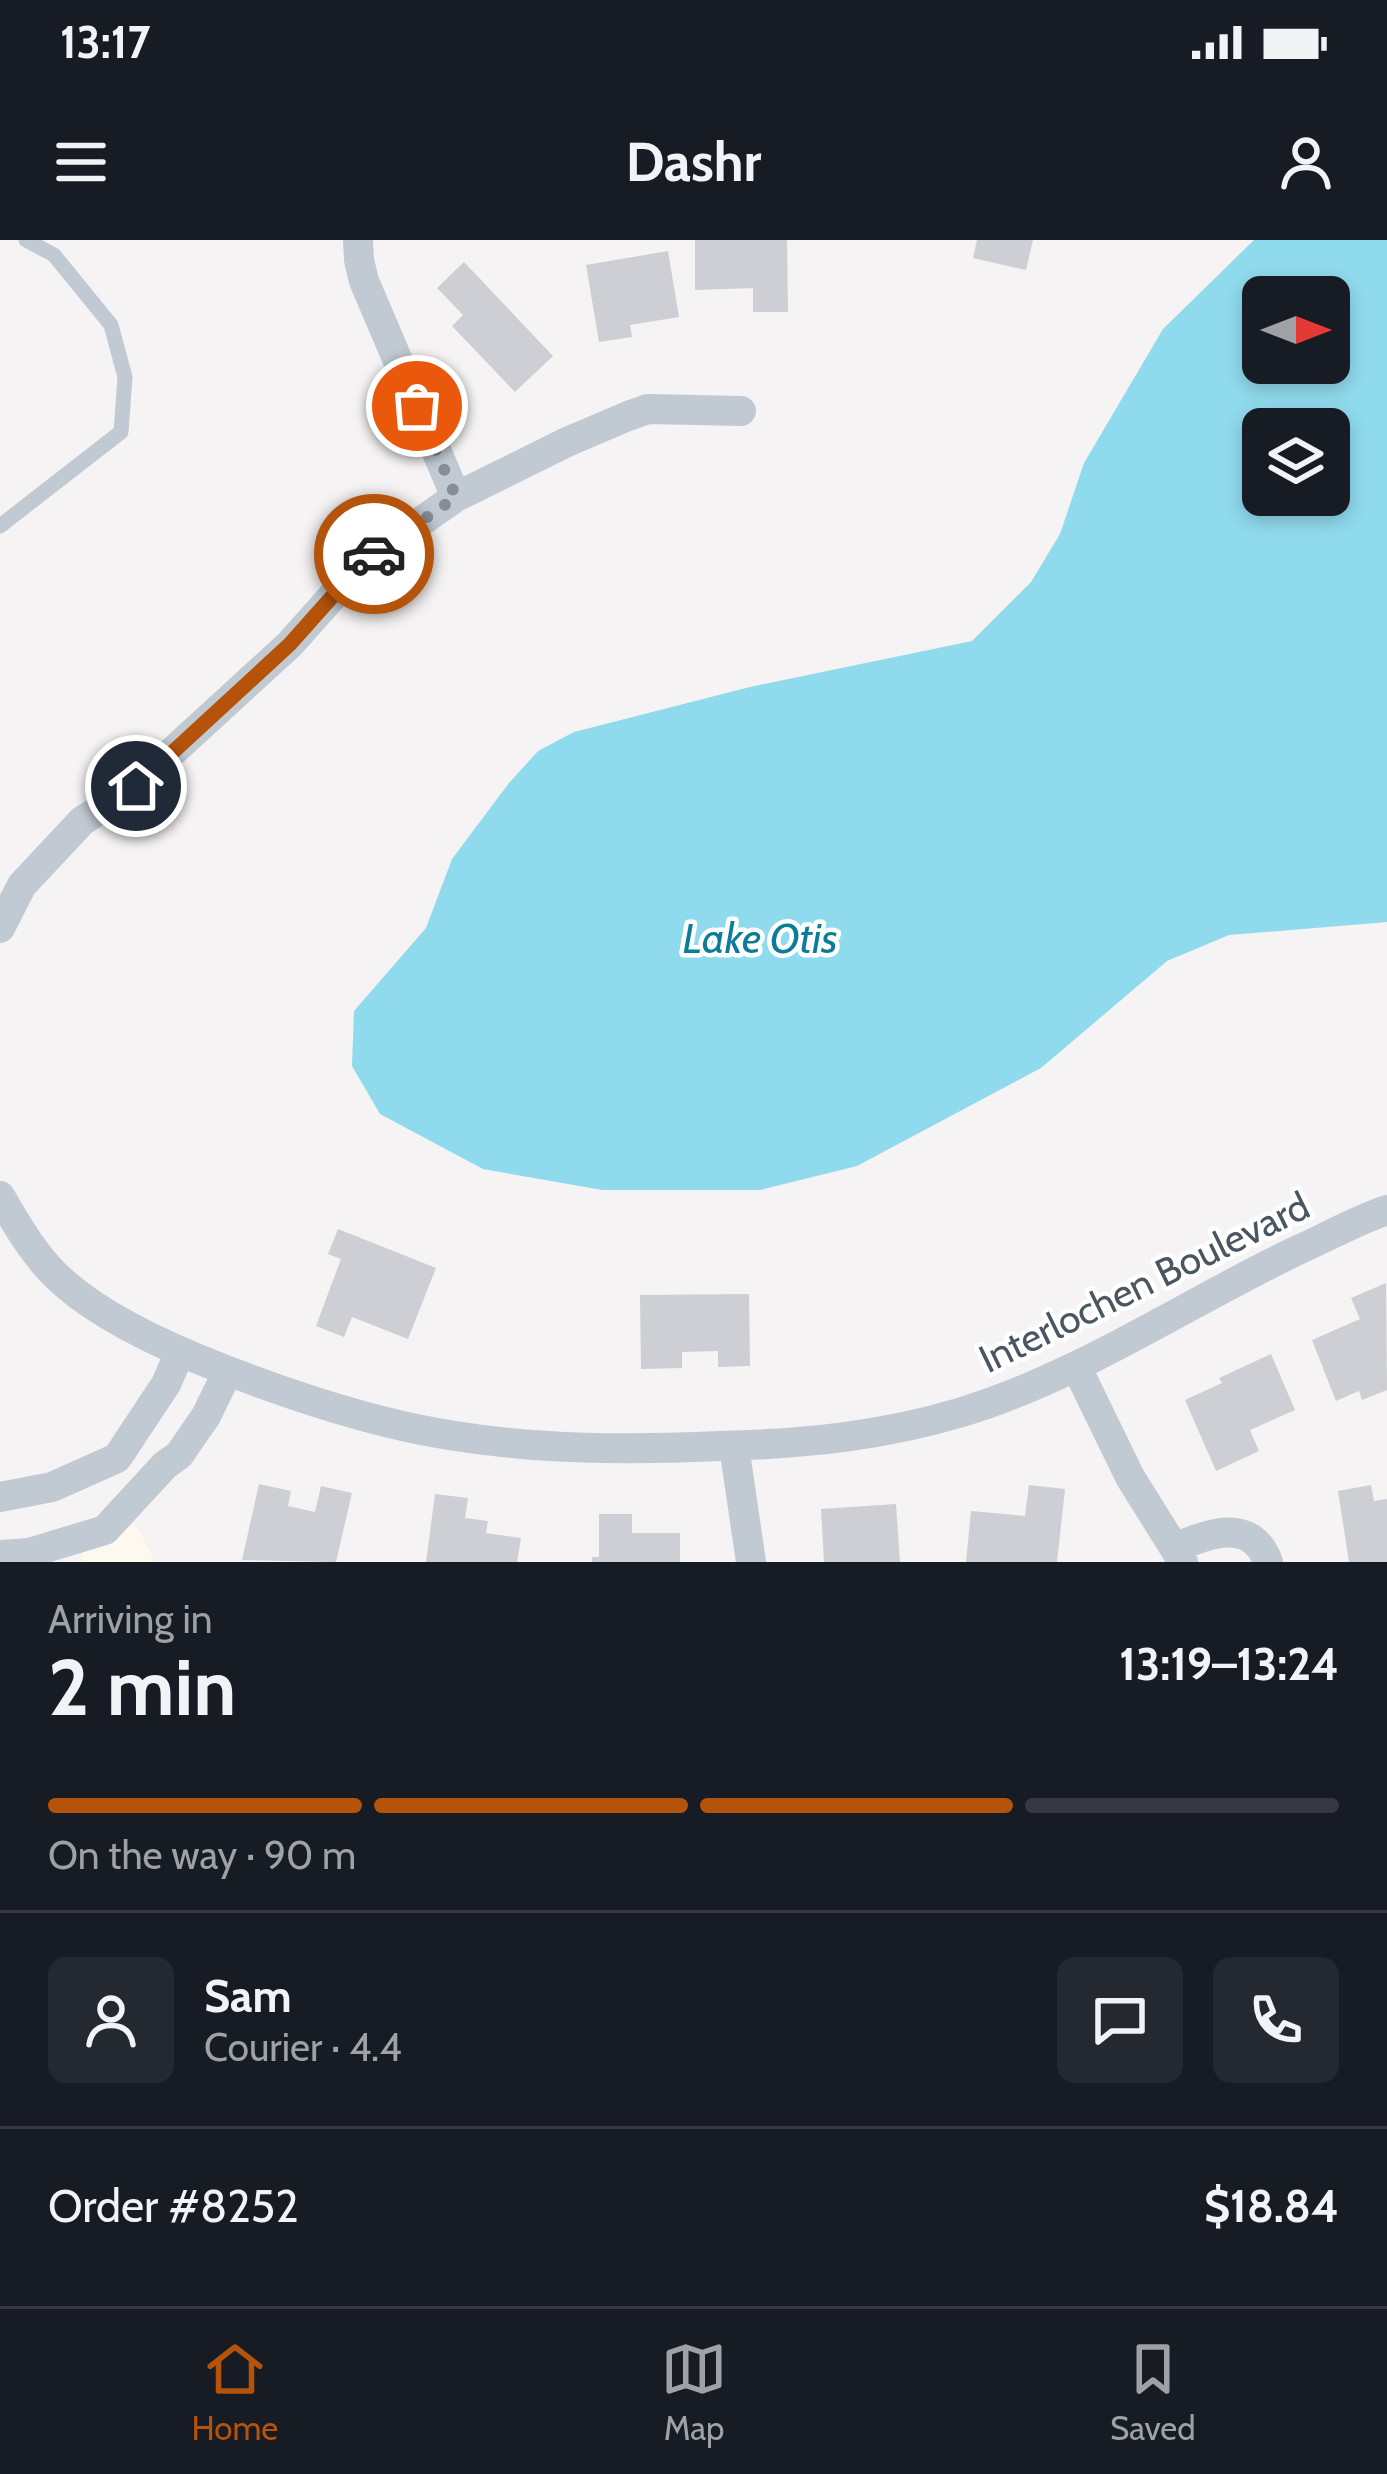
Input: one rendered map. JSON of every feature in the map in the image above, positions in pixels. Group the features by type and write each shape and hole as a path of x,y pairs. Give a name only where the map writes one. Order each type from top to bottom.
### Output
{"street":[{"path":"354,247 456,497"},
{"path":"0,928 22,885 82,821 136,786 290,644 363,562 456,497 567,442 648,409 741,411"},
{"name":"Interlochen Boulevard","path":"0,1196 20,1231 64,1283 124,1323 228,1371 301,1399 448,1435 564,1447 645,1449 848,1438 927,1423 990,1403 1076,1366 1335,1230 1387,1210"},
{"path":"0,1497 52,1487 117,1458 166,1384 180,1352"},
{"path":"1076,1366 1130,1477 1179,1555 1204,1535 1244,1534 1259,1543 1268,1562"},
{"path":"0,1556 66,1552 105,1530 179,1455 206,1416 228,1371"},
{"path":"734,1446 752,1562"},
{"path":"52,1487 66,1552"}],"lane":[{"path":"0,526 121,432 125,377 111,325 54,254 26,240"}],"shaded area":[{"path":"137,1526 155,1562 82,1562 81,1551"}],"water":[{"name":"Lake Otis","path":"1254,240 1387,240 1387,922 1229,935 1167,961 1041,1068 857,1166 760,1190 602,1190 483,1169 380,1114 352,1066 354,1011 426,928 452,859 538,751 574,732 750,687 972,641 1031,582 1060,534 1084,463 1163,329"}],"building":[{"path":"695,240 787,240 788,312 753,312 753,288 695,290"},
{"path":"977,240 1033,240 1026,270 973,258"},
{"path":"668,251 679,317 630,325 632,337 599,342 586,265"},
{"path":"464,262 553,356 515,392 452,326 463,315 437,288"},
{"path":"338,1229 436,1268 408,1339 352,1317 344,1337 316,1326 341,1259 328,1254"},
{"path":"1386,1283 1387,1390 1362,1400 1359,1391 1336,1401 1312,1340 1360,1319 1351,1298"},
{"path":"749,1294 750,1366 718,1367 718,1351 682,1352 682,1368 641,1369 640,1295"},
{"path":"1271,1354 1295,1410 1250,1430 1259,1451 1216,1471 1185,1400"},
{"path":"259,1484 291,1491 288,1506 315,1512 321,1486 352,1493 336,1562 242,1560"},
{"path":"1029,1485 1065,1489 1057,1562 966,1562 971,1511 1025,1516"},
{"path":"1371,1485 1374,1501 1387,1499 1387,1562 1349,1562 1338,1491"},
{"path":"435,1494 468,1498 465,1518 488,1521 486,1533 521,1538 517,1562 426,1562"},
{"path":"896,1504 900,1562 824,1562 821,1509"},
{"path":"599,1514 632,1514 632,1533 680,1533 680,1562 592,1562 592,1557 599,1557"}],"way so far":[{"path":"374,554 456,497 417,406"}],"route":[{"path":"136,786 290,644 374,554"}]}
